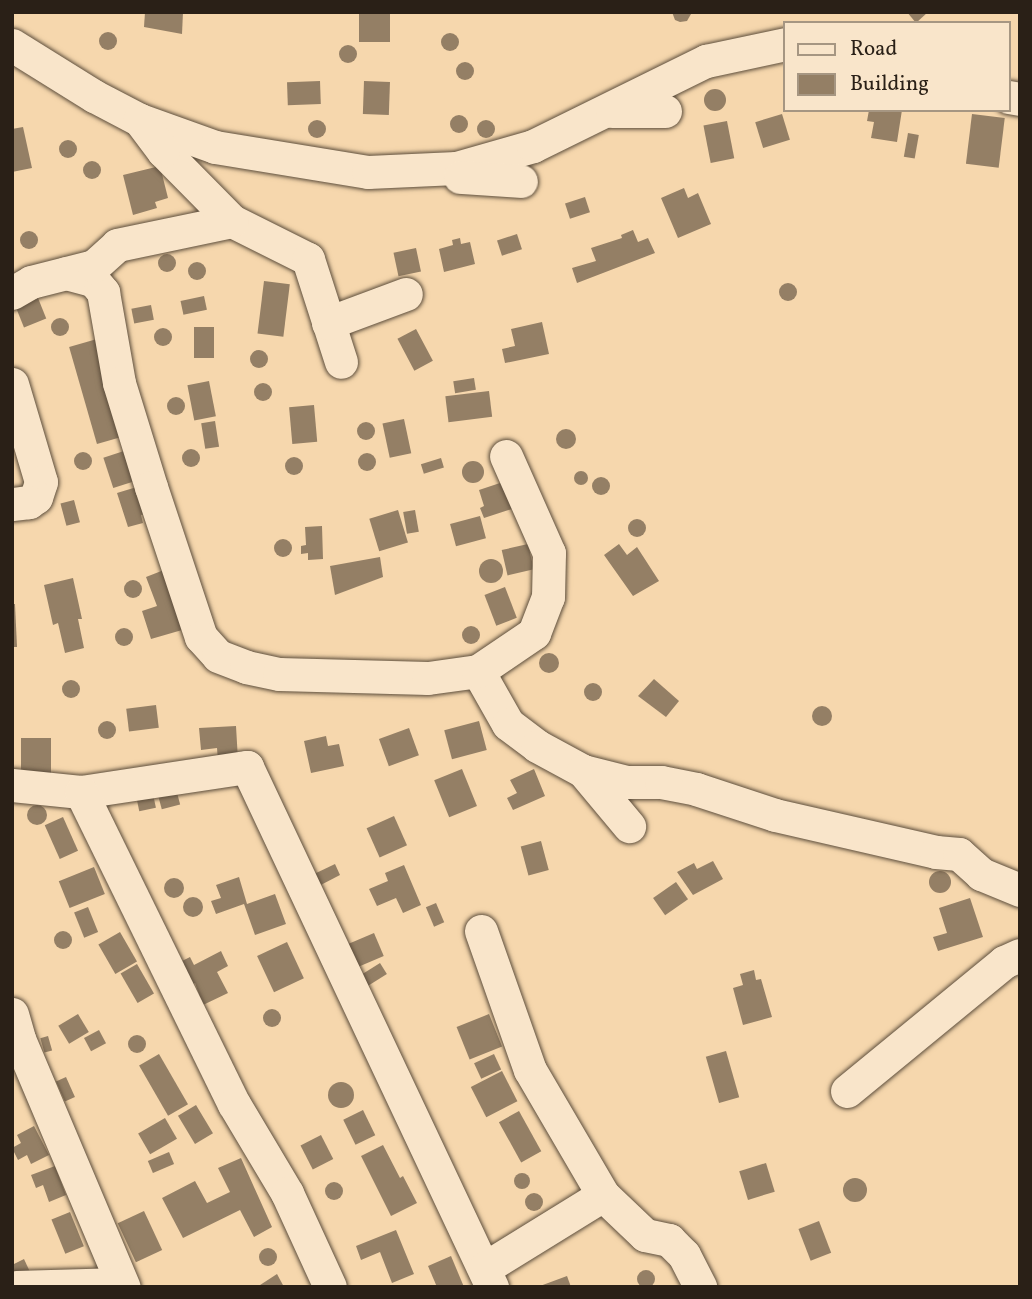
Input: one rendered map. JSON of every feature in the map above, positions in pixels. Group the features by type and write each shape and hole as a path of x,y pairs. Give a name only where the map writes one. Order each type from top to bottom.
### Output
{"street":[{"path":"12,45 94,96 141,120 215,147 368,172 412,162 456,169 533,146 706,61 783,44"},
{"path":"603,111 665,111"},
{"path":"141,120 163,151 232,221 308,259 341,362"},
{"path":"412,162 471,178 521,181"},
{"path":"12,293 32,282 94,266 117,245 232,221"},
{"path":"66,273 93,280 103,292 119,383 151,487 201,637 218,656 246,667 279,674 428,678 478,671 534,633 548,597 548,553 506,456"},
{"path":"328,323 406,294"},
{"path":"12,384 41,482 36,497 29,502 12,503"},
{"path":"478,671 508,724 537,746 583,771 627,782 661,782 696,789 775,815 936,852 959,854 981,874 1020,890"},
{"path":"12,785 81,792 247,767 489,1278 603,1195"},
{"path":"583,771 629,826"},
{"path":"81,792 234,1104 287,1193 330,1287"},
{"path":"481,931 530,1070 603,1195 645,1235 670,1240 684,1255 699,1287"},
{"path":"847,1091 1004,962 1020,955"},
{"path":"12,1014 19,1040 112,1286 16,1287"}],"building":[{"path":"145,12 183,12 182,34 144,27"},
{"path":"359,12 390,12 390,42 359,42"},
{"path":"672,12 691,14 687,21 680,22 675,20"},
{"path":"907,12 928,12 918,21 914,21"},
{"path":"108,32 114,35 117,41 114,47 108,50 102,47 99,41 102,35"},
{"path":"450,33 456,36 459,42 456,48 450,51 444,48 441,42 444,36"},
{"path":"348,45 354,48 357,54 354,60 348,63 342,60 339,54 342,48"},
{"path":"465,62 471,65 474,71 471,77 465,80 459,77 456,71 459,65"},
{"path":"320,81 321,104 288,105 287,82"},
{"path":"364,81 390,82 389,115 363,114"},
{"path":"715,89 725,96 726,100 719,110 715,111 705,104 704,100 711,90"},
{"path":"869,112 902,112 897,142 871,138 874,122 867,121"},
{"path":"782,114 790,140 763,148 755,122"},
{"path":"972,114 1005,118 999,168 966,164"},
{"path":"459,115 465,118 468,124 465,130 459,133 453,130 450,124 453,118"},
{"path":"317,120 323,123 326,129 323,135 317,138 311,135 308,129 311,123"},
{"path":"486,120 492,123 495,129 492,135 486,138 480,135 477,129 480,123"},
{"path":"727,121 734,158 711,163 703,126"},
{"path":"23,127 32,168 12,172 12,129"},
{"path":"908,133 919,135 915,159 904,157"},
{"path":"68,140 74,143 77,149 74,155 68,158 62,155 59,149 62,143"},
{"path":"92,161 98,164 101,170 98,176 92,179 86,176 83,170 86,164"},
{"path":"160,166 168,198 155,202 157,208 133,215 123,175"},
{"path":"684,188 688,198 698,193 711,224 678,238 661,198"},
{"path":"585,197 590,212 570,219 565,203"},
{"path":"633,230 638,242 648,238 655,253 577,283 572,268 596,261 591,248 622,238 621,235"},
{"path":"29,231 35,234 38,240 35,246 29,249 23,246 20,240 23,234"},
{"path":"517,234 522,249 502,256 497,240"},
{"path":"460,238 461,244 470,242 475,264 444,272 439,249 453,245 452,240"},
{"path":"416,248 421,271 398,276 394,253"},
{"path":"167,254 173,257 176,263 173,269 167,272 161,269 158,263 161,257"},
{"path":"197,262 203,265 206,271 203,277 197,280 191,277 188,271 191,265"},
{"path":"264,281 290,284 283,337 258,334"},
{"path":"788,283 794,286 797,292 794,298 788,301 782,298 779,292 782,286"},
{"path":"204,296 207,310 183,315 181,301"},
{"path":"38,298 46,318 24,327 16,307"},
{"path":"151,305 154,320 134,324 131,309"},
{"path":"60,318 66,321 69,327 66,333 60,336 54,333 51,327 54,321"},
{"path":"542,322 549,354 505,363 502,349 515,346 511,329"},
{"path":"194,327 214,327 214,358 194,358"},
{"path":"163,328 169,331 172,337 169,343 163,346 157,343 154,337 157,331"},
{"path":"416,329 433,361 414,371 397,339"},
{"path":"97,339 125,436 97,444 69,347"},
{"path":"259,350 265,353 268,359 265,365 259,368 253,365 250,359 253,353"},
{"path":"474,378 476,390 455,393 453,381"},
{"path":"209,381 216,416 194,421 187,385"},
{"path":"263,383 269,386 272,392 269,398 263,401 257,398 254,392 257,386"},
{"path":"489,391 492,417 448,422 445,396"},
{"path":"176,397 182,400 185,406 182,412 176,415 170,412 167,406 170,400"},
{"path":"314,405 317,442 292,444 289,407"},
{"path":"404,419 411,453 390,458 382,424"},
{"path":"215,421 219,447 205,449 201,423"},
{"path":"366,422 372,425 375,431 372,437 366,440 360,437 357,431 360,425"},
{"path":"566,429 573,432 576,439 573,446 566,449 559,446 556,439 559,432"},
{"path":"130,449 140,479 113,488 103,458"},
{"path":"191,449 197,452 200,458 197,464 191,467 185,464 182,458 185,452"},
{"path":"83,452 89,455 92,461 89,467 83,470 77,467 74,461 77,455"},
{"path":"367,453 373,456 376,462 373,468 367,471 361,468 358,462 361,456"},
{"path":"294,457 300,460 303,466 300,472 294,475 288,472 285,466 288,460"},
{"path":"441,458 444,468 424,474 421,464"},
{"path":"473,461 481,464 484,472 481,480 473,483 465,480 462,472 465,464"},
{"path":"581,471 586,473 586,483 581,485 576,483 574,478 576,473"},
{"path":"601,477 607,480 610,486 607,492 601,495 595,492 592,486 595,480"},
{"path":"506,481 515,508 484,518 480,508 484,506 479,490"},
{"path":"140,486 149,513 141,515 143,523 128,527 117,493"},
{"path":"74,500 80,522 66,526 60,504"},
{"path":"398,510 408,543 379,551 369,519"},
{"path":"415,510 419,532 407,534 403,512"},
{"path":"480,516 486,538 456,546 450,524"},
{"path":"633,519 641,519 646,528 644,535 633,537 628,532 628,524"},
{"path":"322,526 323,559 308,560 308,553 301,554 301,546 306,545 305,527"},
{"path":"283,539 289,542 292,548 289,554 283,557 277,554 274,548 277,542"},
{"path":"528,544 534,569 508,575 502,550"},
{"path":"619,544 627,555 637,547 659,581 633,596 604,555"},
{"path":"380,557 383,577 335,595 330,566"},
{"path":"491,559 502,566 503,571 496,582 491,583 480,576 479,571 486,560"},
{"path":"169,568 189,628 151,639 142,611 157,606 146,577"},
{"path":"73,578 82,619 78,619 84,648 65,653 58,623 53,625 44,585"},
{"path":"133,580 139,583 142,589 139,595 133,598 127,595 124,589 127,583"},
{"path":"505,587 517,618 496,626 484,595"},
{"path":"12,604 15,604 17,647 12,647"},
{"path":"471,626 477,629 480,635 477,641 471,644 465,641 462,635 465,629"},
{"path":"124,628 130,631 133,637 130,643 124,646 118,643 115,637 118,631"},
{"path":"549,653 556,656 559,663 556,670 549,673 542,670 539,663 542,656"},
{"path":"654,679 679,701 666,717 638,696"},
{"path":"71,680 77,683 80,689 77,695 71,698 65,695 62,689 65,683"},
{"path":"593,683 599,686 602,692 599,698 593,701 587,698 584,692 587,686"},
{"path":"156,705 159,728 129,731 126,709"},
{"path":"818,706 826,706 832,716 826,726 818,726 812,720 812,712"},
{"path":"107,721 113,724 116,730 113,736 107,739 101,736 98,730 101,724"},
{"path":"479,721 487,750 452,759 444,730"},
{"path":"236,726 238,760 218,761 217,748 201,750 199,728"},
{"path":"409,728 419,755 389,766 379,739"},
{"path":"326,736 328,746 339,744 344,766 311,773 304,741"},
{"path":"21,738 51,738 51,777 21,777"},
{"path":"462,769 477,806 449,817 434,780"},
{"path":"534,769 545,796 513,810 507,798 517,793 510,780"},
{"path":"176,789 180,804 162,809 158,794"},
{"path":"153,794 156,808 139,811 136,798"},
{"path":"37,805 44,808 47,815 44,822 37,825 30,822 27,815 30,808"},
{"path":"394,816 407,845 380,857 367,828"},
{"path":"63,817 78,851 60,859 45,825"},
{"path":"541,841 549,870 528,875 521,846"},
{"path":"713,861 723,879 693,895 677,872 694,863 697,869"},
{"path":"335,864 340,875 313,889 312,875"},
{"path":"404,865 421,905 403,913 396,898 377,906 369,889 388,881 385,873"},
{"path":"94,867 105,894 70,908 59,881"},
{"path":"940,871 948,874 951,882 948,890 940,893 932,890 929,882 932,874"},
{"path":"239,877 247,904 275,894 286,924 255,935 244,904 216,914 211,901 221,898 216,885"},
{"path":"174,878 181,881 184,888 181,895 174,898 167,895 164,888 167,881"},
{"path":"676,882 688,899 665,915 653,898"},
{"path":"189,897 197,897 203,907 197,917 189,917 183,911 183,903"},
{"path":"970,898 983,937 938,951 933,937 947,933 939,908"},
{"path":"436,903 444,922 434,927 426,907"},
{"path":"88,907 98,932 84,938 74,913"},
{"path":"63,931 69,934 72,940 69,946 63,949 57,946 54,940 57,934"},
{"path":"120,932 137,961 115,974 98,944"},
{"path":"374,933 384,956 356,968 346,945"},
{"path":"287,942 304,978 274,992 257,956"},
{"path":"221,951 228,966 217,972 228,993 203,1005 195,983 192,985 180,962 190,957 194,965"},
{"path":"380,963 387,974 367,986 360,975"},
{"path":"137,964 154,993 138,1003 121,974"},
{"path":"754,970 756,980 761,979 772,1017 743,1025 733,988 743,985 740,974"},
{"path":"272,1009 278,1012 281,1018 278,1024 272,1027 266,1024 263,1018 266,1012"},
{"path":"78,1014 89,1032 69,1044 58,1026"},
{"path":"489,1014 502,1046 470,1060 457,1027"},
{"path":"99,1030 106,1043 91,1051 84,1038"},
{"path":"137,1035 143,1038 146,1044 143,1050 137,1053 131,1050 128,1044 131,1038"},
{"path":"48,1036 52,1050 44,1053 40,1038"},
{"path":"726,1051 739,1097 719,1103 706,1057"},
{"path":"159,1054 188,1104 168,1116 139,1066"},
{"path":"494,1054 501,1069 481,1079 474,1063"},
{"path":"502,1071 517,1101 486,1117 471,1087"},
{"path":"66,1077 75,1097 65,1102 56,1081"},
{"path":"341,1082 350,1086 354,1095 350,1104 341,1108 332,1104 328,1095 332,1086"},
{"path":"196,1105 213,1133 195,1144 178,1116"},
{"path":"363,1110 375,1135 356,1145 343,1120"},
{"path":"519,1111 541,1151 521,1162 499,1122"},
{"path":"165,1118 177,1139 150,1154 138,1134"},
{"path":"34,1126 49,1155 31,1164 27,1155 18,1160 12,1148 21,1143 17,1135"},
{"path":"321,1135 333,1159 313,1169 301,1145"},
{"path":"383,1145 417,1203 391,1216 361,1156"},
{"path":"169,1152 174,1164 153,1173 148,1161"},
{"path":"241,1158 272,1227 254,1237 240,1210 183,1238 162,1198 195,1181 207,1203 230,1192 218,1168"},
{"path":"766,1163 775,1192 748,1200 739,1171"},
{"path":"55,1166 66,1195 49,1202 43,1185 36,1188 31,1175"},
{"path":"522,1173 528,1175 528,1187 522,1189 516,1187 514,1181 516,1175"},
{"path":"855,1178 864,1181 867,1190 864,1199 855,1202 846,1199 843,1190 846,1181"},
{"path":"334,1182 340,1185 343,1191 340,1197 334,1200 328,1197 325,1191 328,1185"},
{"path":"530,1193 538,1193 543,1202 541,1209 530,1211 525,1206 525,1198"},
{"path":"144,1211 162,1250 136,1262 118,1223"},
{"path":"70,1212 84,1246 65,1254 51,1219"},
{"path":"819,1221 831,1253 811,1261 798,1229"},
{"path":"396,1230 414,1274 392,1283 380,1252 361,1260 356,1246"},
{"path":"268,1248 274,1251 277,1257 274,1263 268,1266 262,1263 259,1257 262,1251"},
{"path":"451,1256 464,1287 437,1287 428,1266"},
{"path":"24,1259 30,1272 12,1281 12,1265"},
{"path":"646,1270 652,1273 655,1279 652,1285 646,1288 640,1285 637,1279 640,1273"},
{"path":"277,1274 284,1287 257,1287"},
{"path":"567,1276 571,1287 540,1287 540,1286"}]}
